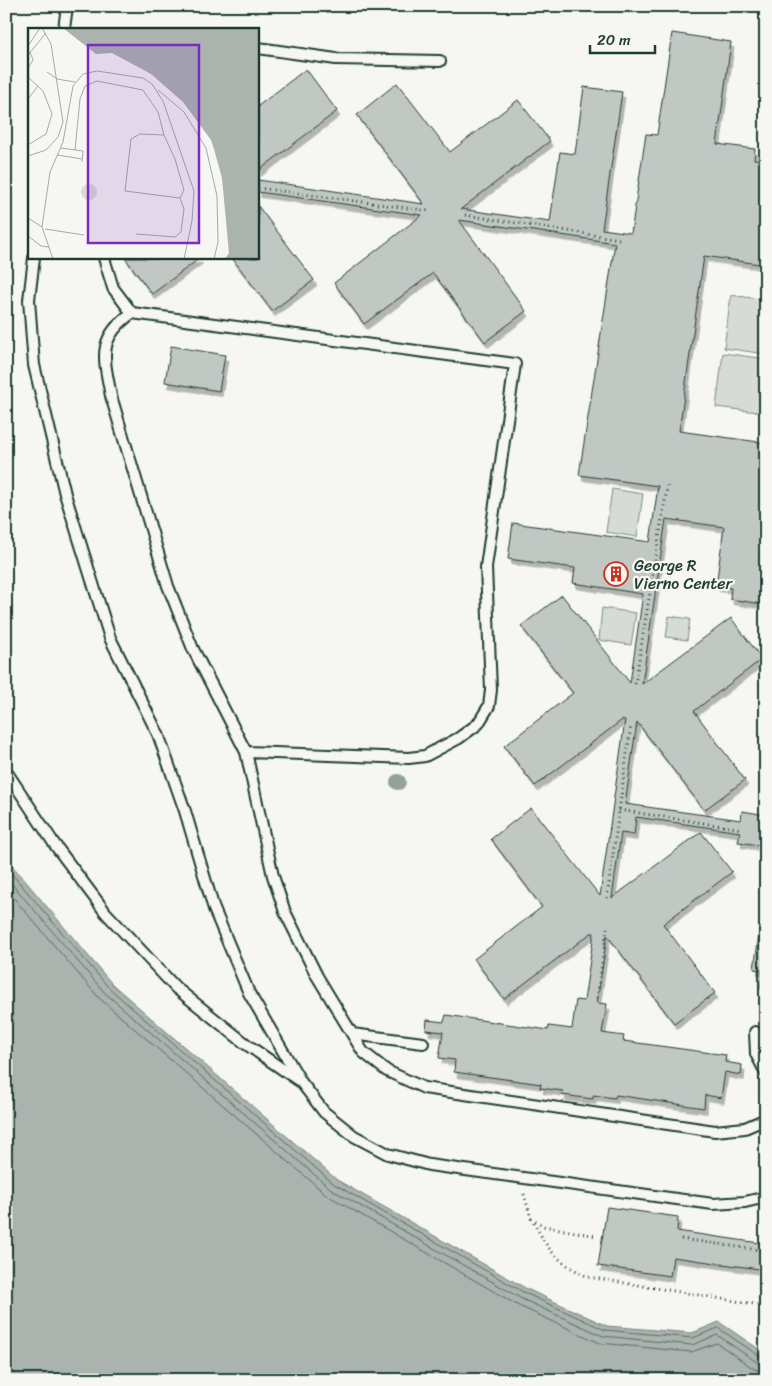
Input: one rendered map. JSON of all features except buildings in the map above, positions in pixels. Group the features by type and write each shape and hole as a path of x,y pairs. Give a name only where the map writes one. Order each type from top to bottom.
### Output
{"lane":[{"path":"64,28 67,6"},
{"path":"259,48 336,59 440,61"},
{"path":"34,259 29,300 34,365 65,494 110,638 158,734 185,811 214,909 249,993 301,1082 324,1112 354,1136 388,1154 429,1165 713,1204 744,1202 766,1197"},
{"path":"104,259 113,288 132,313"},
{"path":"246,752 409,758 437,751 478,724 489,706 492,690 486,567 515,364 132,313 116,325 105,346 106,369 111,396 168,586 193,649 246,752 273,876 285,912 317,976 363,1052 387,1071 424,1088 715,1131 745,1128 766,1119"},
{"path":"6,771 55,845 106,913 176,988 246,1044 301,1082"},
{"path":"755,1032 756,1054 766,1073"},
{"path":"352,1034 423,1043"}],"path":[{"path":"259,188 430,211"},
{"path":"465,215 619,239"},
{"path":"635,684 668,482"},
{"path":"607,898 631,725"},
{"path":"619,810 742,829"},
{"path":"597,998 607,928"},
{"path":"518,1177 531,1218 550,1252 567,1266 588,1277 766,1306"},
{"path":"531,1218 544,1226 596,1236"},
{"path":"681,1239 766,1251"}],"shaded area":[{"path":"731,295 766,300 766,354 724,348"},
{"path":"723,353 766,359 766,413 716,407"},
{"path":"612,489 643,494 637,537 606,532"},
{"path":"602,608 636,613 631,645 599,640"},
{"path":"669,616 690,619 687,640 666,637"}],"water":[{"path":"6,858 112,984 337,1180 527,1289 607,1326 692,1333 719,1322 766,1354 766,1380 6,1380"}],"place":[{"name":"George R Vierno Center","path":"616,574"}]}
